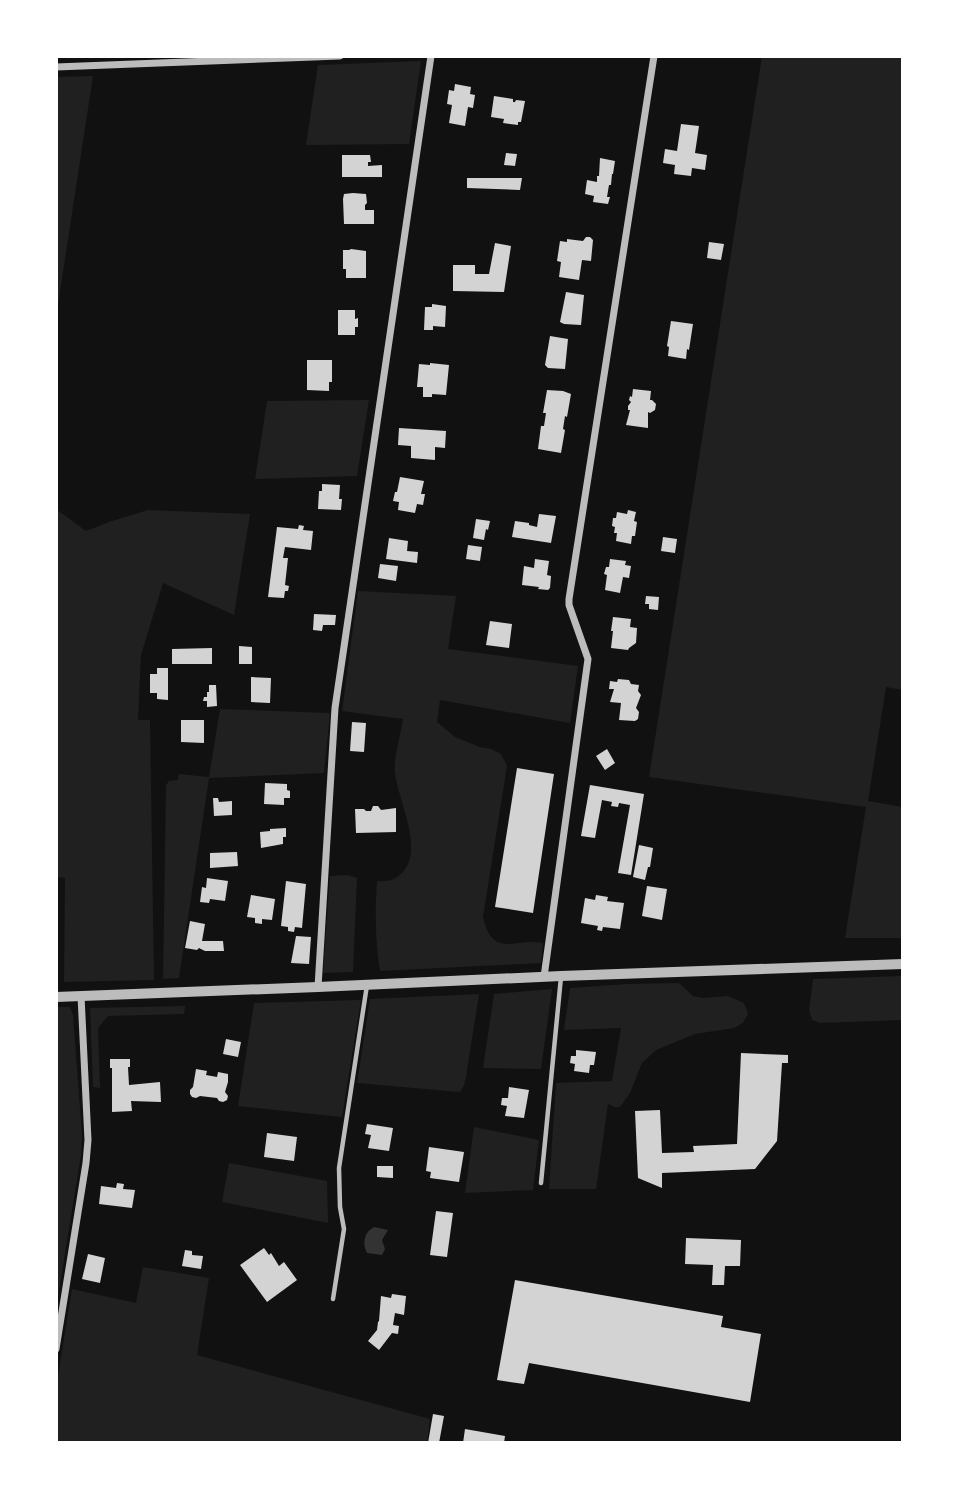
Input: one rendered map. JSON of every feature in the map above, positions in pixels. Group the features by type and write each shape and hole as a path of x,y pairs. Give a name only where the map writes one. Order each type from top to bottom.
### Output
{"street":[{"path":"56,67 340,56"},
{"path":"318,987 335,708 431,56"},
{"path":"544,977 588,659 569,599 654,56"},
{"path":"56,997 903,964"},
{"path":"56,1349 88,1140 81,996"}],"lane":[{"path":"541,1183 561,976"},
{"path":"332,1299 344,1229 338,1192 339,1168 368,985"}],"shaded area":[{"path":"762,56 903,56 903,690 886,687 868,801 903,807 903,938 845,938 866,807 649,777"},
{"path":"421,61 409,144 306,145 318,65"},
{"path":"93,76 56,318 56,77"},
{"path":"369,400 357,476 255,479 267,401"},
{"path":"56,509 86,531 148,510 250,514 234,615 163,583 141,655 138,720 150,720 154,980 64,982 65,878 56,877"},
{"path":"358,591 456,596 448,649 578,666 570,723 440,700 437,722 455,737 501,754 507,766 483,917 487,930 499,943 543,943 541,963 380,971 376,926 377,881 391,880 402,873 408,863 411,838 395,773 403,719 342,711"},
{"path":"220,709 330,713 324,773 209,778 179,978 163,979 166,785 169,781 178,780 179,774 209,777"},
{"path":"347,875 357,878 353,972 323,973 330,876"},
{"path":"903,976 903,1020 820,1023 812,1020 809,1010 813,979"},
{"path":"679,983 693,996 728,996 744,1003 748,1014 743,1023 734,1028 695,1034 656,1050 642,1063 630,1093 620,1107 608,1104 596,1189 549,1189 556,1083 612,1081 621,1028 564,1030 570,988"},
{"path":"552,989 541,1069 483,1068 494,994"},
{"path":"479,994 466,1077 460,1092 357,1083 370,999"},
{"path":"361,1000 342,1117 238,1106 254,1003"},
{"path":"185,1006 184,1014 108,1016 98,1028 100,1088 93,1087 90,1008"},
{"path":"56,1007 70,1007 73,1015 82,1135 56,1309"},
{"path":"474,1127 539,1140 533,1190 465,1193"},
{"path":"229,1163 327,1181 328,1223 222,1202"},
{"path":"374,1227 388,1230 382,1240 385,1249 382,1255 367,1253 365,1249 366,1235"},
{"path":"143,1267 209,1278 197,1355 430,1419 427,1443 56,1443 56,1388 72,1289 136,1303"}],"building":[{"path":"455,84 471,87 470,94 475,95 473,108 468,107 465,126 449,123 452,105 447,104 449,90 454,91"},
{"path":"494,96 513,99 513,102 525,101 518,125 503,123 504,119 491,117"},
{"path":"681,124 699,126 695,153 707,155 705,170 692,168 691,176 674,174 675,165 663,163 665,149 677,151"},
{"path":"506,153 517,154 515,166 504,165"},
{"path":"342,155 370,155 371,162 368,162 368,166 382,165 382,177 342,177"},
{"path":"600,158 615,161 607,197 610,197 608,204 593,202 594,196 585,194 587,180 597,182"},
{"path":"467,178 522,178 520,190 467,188"},
{"path":"344,194 366,194 365,210 374,210 374,224 344,224"},
{"path":"586,237 593,240 591,261 582,260 579,280 559,277 561,262 557,261 560,241 583,241"},
{"path":"709,242 724,244 721,260 707,258"},
{"path":"495,243 511,246 504,292 453,291 453,265 475,265 475,274 489,274"},
{"path":"343,250 366,251 366,278 346,278"},
{"path":"566,292 584,295 581,325 560,322"},
{"path":"432,304 446,306 445,327 433,326 433,330 424,330 425,307 432,307"},
{"path":"338,310 355,310 358,327 355,327 355,335 338,335"},
{"path":"671,321 693,324 686,359 668,356"},
{"path":"550,336 568,339 565,369 548,368 545,365"},
{"path":"307,360 332,360 332,382 329,382 329,391 307,390"},
{"path":"419,364 449,365 446,395 432,394 432,397 423,397 423,387 417,387"},
{"path":"633,389 651,391 650,400 656,404 655,410 648,412 648,428 626,425"},
{"path":"547,390 571,394 567,417 565,416 561,453 538,449 546,413 543,413"},
{"path":"399,428 446,431 445,448 435,447 435,460 411,458 411,446 398,445"},
{"path":"400,477 424,481 421,494 425,494 423,505 417,504 415,513 398,510 399,502 393,501"},
{"path":"322,484 340,485 341,510 318,509"},
{"path":"628,510 636,512 634,521 637,522 631,544 616,541 617,533 614,533 615,527 612,526 617,512 627,514"},
{"path":"539,514 556,516 551,543 512,537 515,521 537,527"},
{"path":"476,519 490,521 484,540 473,538"},
{"path":"299,525 304,526 303,530 313,531 311,550 285,547 283,558 288,558 285,585 289,586 288,591 285,591 284,598 268,597 277,527 298,529"},
{"path":"663,537 677,539 675,553 661,551"},
{"path":"389,538 408,541 407,551 418,552 417,563 386,559"},
{"path":"468,545 482,547 480,561 466,559"},
{"path":"535,559 549,561 547,575 551,576 548,590 522,585 524,566 534,568"},
{"path":"610,559 626,561 625,565 631,566 629,578 623,577 620,593 605,590 607,575 604,574"},
{"path":"380,564 398,566 396,581 378,578"},
{"path":"646,596 659,597 658,610 649,609 649,604 645,604"},
{"path":"314,614 336,615 335,625 323,625 322,631 313,630"},
{"path":"613,617 631,619 630,627 637,628 636,643 628,650 611,648"},
{"path":"490,621 512,624 509,648 486,645"},
{"path":"239,646 252,647 252,664 239,664"},
{"path":"212,648 212,664 172,664 172,649"},
{"path":"157,668 168,668 168,700 157,699 157,693 150,693 150,674 157,674"},
{"path":"251,677 271,678 270,703 251,702"},
{"path":"618,679 639,685 638,691 641,695 636,708 639,712 638,719 635,721 619,720 621,703 610,702 614,689 609,689 610,681 617,682"},
{"path":"209,685 216,685 217,706 207,707 207,701 203,701 209,692"},
{"path":"181,720 204,720 204,743 181,742"},
{"path":"352,722 366,723 364,752 350,751"},
{"path":"607,749 615,763 605,770 596,756"},
{"path":"517,768 554,774 533,913 495,907"},
{"path":"265,783 287,784 290,798 284,798 284,805 264,804"},
{"path":"590,785 644,794 631,875 618,873 630,805 619,803 618,807 611,806 612,802 602,800 595,838 581,836"},
{"path":"213,798 218,798 219,802 232,801 232,815 214,816"},
{"path":"373,806 378,806 381,810 396,808 396,832 356,833 355,809 371,811"},
{"path":"286,828 283,844 261,848 260,832"},
{"path":"639,845 653,848 645,880 633,877"},
{"path":"237,852 238,866 210,868 210,853"},
{"path":"207,878 228,881 225,901 210,899 209,903 200,902 202,887 206,888"},
{"path":"286,881 306,884 302,928 295,927 294,932 281,926"},
{"path":"647,886 667,889 662,920 642,916"},
{"path":"251,895 275,899 272,920 262,919 262,924 255,923 255,918 247,917"},
{"path":"596,895 608,897 607,901 624,903 620,929 603,927 602,931 597,930 598,926 581,923 585,898 595,900"},
{"path":"190,921 205,924 202,941 223,941 224,951 185,948"},
{"path":"296,936 311,937 309,964 291,963"},
{"path":"226,1039 241,1042 238,1057 223,1054"},
{"path":"576,1050 596,1052 594,1065 590,1065 589,1073 574,1071 575,1064 570,1063 571,1056 576,1056"},
{"path":"741,1053 788,1055 788,1063 782,1063 777,1141 755,1169 662,1173 662,1188 638,1178 635,1111 660,1110 662,1153 694,1152 693,1146 737,1144"},
{"path":"110,1059 130,1059 129,1085 160,1082 161,1102 131,1101 132,1111 112,1112"},
{"path":"196,1069 217,1077 218,1072 228,1074 225,1092 227,1100 223,1102 217,1098 192,1097 190,1090"},
{"path":"509,1087 529,1090 524,1118 505,1116 507,1106 501,1105 502,1098 508,1098"},
{"path":"367,1124 393,1128 389,1151 368,1148 371,1135 365,1134"},
{"path":"267,1133 297,1137 294,1161 264,1157"},
{"path":"429,1147 464,1152 459,1182 430,1178 431,1172 426,1171"},
{"path":"377,1166 393,1166 393,1178 377,1177"},
{"path":"117,1183 124,1184 123,1189 135,1190 132,1208 99,1204 101,1186 116,1188"},
{"path":"436,1211 453,1213 447,1257 430,1255"},
{"path":"686,1238 741,1240 740,1266 725,1266 724,1285 712,1285 713,1265 685,1264"},
{"path":"264,1248 269,1255 271,1253 279,1266 284,1262 297,1280 267,1302 240,1265"},
{"path":"185,1250 192,1251 192,1255 203,1256 201,1269 182,1266"},
{"path":"88,1254 105,1258 100,1283 82,1279"},
{"path":"515,1280 723,1316 721,1327 761,1334 750,1402 529,1363 524,1384 497,1380"},
{"path":"392,1294 406,1296 404,1315 395,1313 393,1325 399,1326 398,1334 392,1333 379,1350 368,1341 377,1330 381,1296 391,1298"},
{"path":"433,1414 444,1416 439,1443 428,1443"},
{"path":"465,1429 505,1436 504,1443 463,1443"}]}
